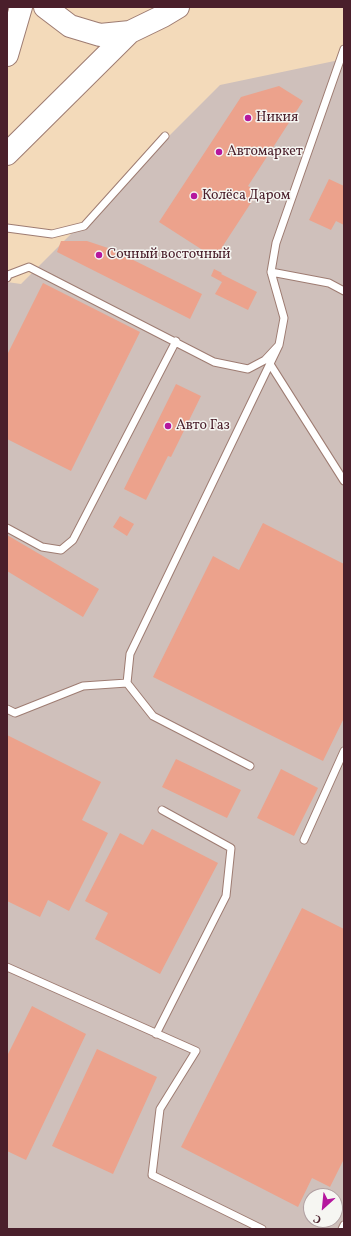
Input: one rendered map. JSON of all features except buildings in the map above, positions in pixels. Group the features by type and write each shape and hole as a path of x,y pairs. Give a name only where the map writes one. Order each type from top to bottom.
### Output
{"main road":[{"path":"7,55 21,7"},
{"path":"45,7 70,26 100,35 130,32"},
{"path":"7,154 130,32 171,10"}],"lane":[{"path":"250,766 153,716 127,683 130,654 280,345 284,318 271,272 276,244 344,49"},
{"path":"7,228 52,234 84,226 165,136"},
{"path":"7,276 29,267 214,362 248,369 265,360 280,345"},
{"path":"271,272 329,283 344,291"},
{"path":"7,528 42,547 61,550 74,540 176,342"},
{"path":"270,364 344,481"},
{"path":"7,709 15,713 83,686 127,683"},
{"path":"304,840 344,751"},
{"path":"156,1034 226,896 231,848 162,810"},
{"path":"7,966 196,1051 160,1109 152,1175 262,1229"},
{"path":"342,1229 344,1225"}],"shaded area":[{"path":"344,59 344,1229 7,1229 7,282 21,284 220,85"}],"place":[{"name":"Никия","path":"248,118"},
{"name":"Автомаркет","path":"219,152"},
{"name":"Колёса Даром","path":"194,196"},
{"name":"Сочный восточный","path":"99,255"},
{"name":"Авто Газ","path":"168,426"}]}
